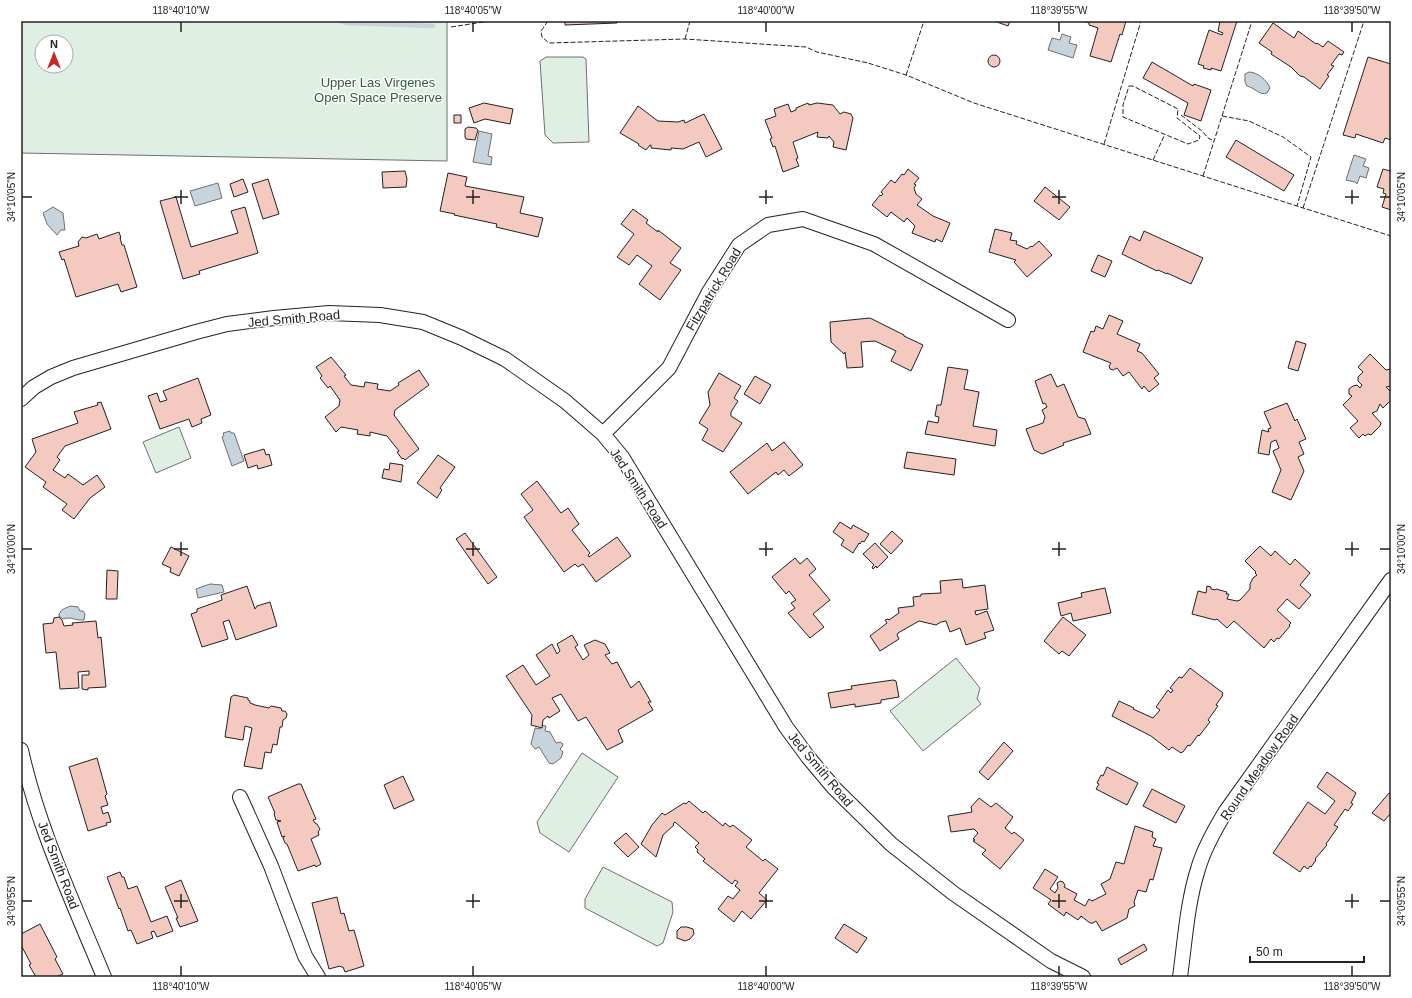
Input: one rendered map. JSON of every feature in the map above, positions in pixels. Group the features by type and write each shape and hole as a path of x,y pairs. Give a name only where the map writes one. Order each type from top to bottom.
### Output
{"street":[{"name":"Fitzpatrick Road","path":"603,434 668,368 709,292 738,245 768,225 803,219 874,244 1008,320"},
{"name":"Jed Smith Road","path":"21,399 34,387 73,368 196,332 227,324 329,313 380,315 423,322 462,338 505,360 565,401 603,434 622,457 786,727 808,758 834,788 891,844 952,893 1051,961 1083,977"},
{"name":"Round Meadow Road","path":"1180,977 1192,894 1198,868 1213,834 1226,812 1391,580"},
{"name":"Jed Smith Road","path":"21,750 23,767 62,877 104,977"},
{"path":"240,797 271,866 305,956 318,977"}],"green space":[{"name":"Upper Las Virgenes Open Space Preserve","path":"21,21 447,21 447,161 21,153"},
{"path":"546,57 583,57 586,59 589,142 553,143 545,135 540,61"},
{"path":"179,427 191,458 156,473 143,442"},
{"path":"956,658 980,688 977,699 981,704 923,751 890,711"},
{"path":"582,753 618,777 569,852 540,833 537,822"},
{"path":"603,867 672,902 673,912 663,943 657,946 585,908 585,899"}],"shaded area":[{"path":"1062,34 1071,37 1069,43 1077,45 1073,58 1048,50 1052,38 1060,40"},
{"path":"1249,72 1258,75 1267,82 1270,88 1267,93 1260,93 1247,86 1245,82 1245,74"},
{"path":"479,131 492,134 488,156 492,157 491,165 473,162"},
{"path":"1354,155 1366,159 1363,166 1369,168 1366,178 1360,176 1357,184 1346,180"},
{"path":"218,183 222,198 195,206 190,191"},
{"path":"53,207 63,213 65,230 61,230 57,235 47,224 43,213"},
{"path":"230,431 231,433 234,433 244,461 232,466 222,437 224,436 223,433"},
{"path":"210,584 222,585 224,592 198,598 196,589"},
{"path":"71,606 78,607 80,611 83,611 85,614 84,620 69,618 63,619 59,616 61,611"},
{"path":"541,725 546,726 545,731 550,732 556,743 560,742 563,744 560,749 563,752 561,758 553,764 549,763 539,747 535,749 531,744 535,728 540,729"}],"building":[{"path":"565,21 617,21 617,23 565,25"},
{"path":"994,21 1010,21 1008,26"},
{"path":"1084,21 1126,21 1111,62 1090,56 1098,28 1089,25 1089,23"},
{"path":"1220,21 1237,21 1221,71 1211,68 1211,70 1203,68 1204,66 1198,64 1209,30 1222,35 1223,33 1218,31"},
{"path":"1273,23 1294,38 1298,31 1316,44 1317,43 1323,47 1328,41 1344,52 1342,55 1339,54 1331,65 1334,66 1327,75 1329,76 1320,89 1304,77 1300,76 1291,67 1271,54 1272,52 1259,43"},
{"path":"992,55 996,55 1000,61 996,67 992,67 988,63 988,59"},
{"path":"1368,57 1391,64 1391,140 1385,138 1383,143 1356,134 1355,138 1343,135"},
{"path":"1152,62 1193,86 1194,84 1211,90 1201,121 1184,115 1188,103 1143,78"},
{"path":"484,103 513,109 510,124 485,119 474,123 469,108"},
{"path":"808,103 809,105 817,103 833,105 840,114 844,112 851,114 853,118 846,150 833,147 834,142 829,136 828,138 817,137 818,132 793,142 798,158 796,159 799,166 783,172 775,146 773,147 770,139 772,138 765,120 776,116 774,109 788,104 791,112"},
{"path":"638,106 658,121 678,122 684,120 685,123 704,114 722,149 706,157 699,142 683,149 671,148 671,150 651,148 650,145 646,150 620,133"},
{"path":"454,115 461,115 461,123 454,123"},
{"path":"468,127 476,128 478,130 475,140 466,139 465,129"},
{"path":"1236,140 1294,175 1284,191 1226,157"},
{"path":"908,169 919,178 914,184 916,185 914,188 916,194 922,199 917,205 933,216 950,223 942,242 936,239 935,242 912,233 915,226 907,218 904,222 891,212 887,217 872,205 880,195 881,196 883,194 881,192 891,180 895,183"},
{"path":"1383,169 1390,171 1391,169 1391,210 1382,207 1386,194 1383,193 1384,189 1377,187"},
{"path":"405,171 407,179 406,187 383,188 382,172"},
{"path":"448,173 467,177 465,186 524,197 520,213 543,218 538,237 496,227 497,224 440,211"},
{"path":"243,179 248,192 234,197 230,184"},
{"path":"268,179 279,214 263,219 252,184"},
{"path":"1045,187 1070,207 1059,220 1034,201"},
{"path":"176,197 191,247 238,233 231,211 245,207 258,253 199,271 200,274 183,279 160,201"},
{"path":"633,209 648,220 646,223 658,232 658,230 681,248 670,263 681,270 660,300 639,284 652,266 637,255 629,265 617,257 634,234 621,224"},
{"path":"995,229 1012,233 1010,240 1017,241 1016,244 1027,249 1039,241 1052,255 1027,277 1014,262 1016,260 989,252"},
{"path":"1144,231 1203,258 1191,284 1167,273 1157,271 1122,254 1130,236 1140,241"},
{"path":"119,232 137,287 121,292 118,284 76,297 64,259 62,260 59,252 79,246 78,242 82,237 86,238 97,234 99,239"},
{"path":"1098,255 1112,261 1105,277 1091,271"},
{"path":"1109,315 1123,321 1117,334 1140,344 1137,351 1142,353 1159,374 1154,378 1159,384 1149,392 1144,386 1142,389 1129,372 1123,376 1117,368 1113,370 1110,369 1109,366 1111,363 1083,352 1091,331 1094,332 1096,326 1103,329"},
{"path":"870,318 923,345 911,371 891,361 896,351 875,341 861,342 863,367 847,368 845,352 844,354 831,342 830,322"},
{"path":"1296,341 1306,344 1298,371 1288,368"},
{"path":"1370,354 1386,370 1391,369 1391,386 1386,387 1391,392 1391,400 1383,408 1380,404 1377,411 1372,413 1381,423 1380,426 1371,435 1368,434 1365,436 1363,434 1359,438 1350,428 1358,421 1343,405 1352,396 1349,394 1349,389 1357,385 1360,388 1362,385 1358,381 1358,377 1363,372 1358,367"},
{"path":"331,357 346,375 344,376 351,385 364,387 365,382 378,384 377,389 390,391 399,385 398,383 419,370 429,385 395,410 394,415 419,449 405,460 403,458 402,459 397,452 399,451 387,436 370,432 370,436 357,434 358,430 341,427 336,432 325,417 339,406 340,400 330,386 328,388 320,378 322,376 316,367"},
{"path":"948,367 968,370 964,389 979,392 973,426 997,430 995,446 925,434 928,421 938,423 939,417 935,416 937,405 941,405"},
{"path":"719,373 741,386 734,398 738,401 731,412 731,416 742,423 723,452 702,440 708,429 699,423 710,405 708,392"},
{"path":"1051,374 1057,387 1064,384 1078,417 1085,419 1091,434 1063,443 1064,445 1042,454 1034,450 1026,429 1043,423 1045,417 1042,410 1047,407 1045,403 1043,404 1035,381"},
{"path":"755,376 771,385 760,404 744,394"},
{"path":"198,378 211,415 201,419 202,423 192,427 189,419 160,429 148,396 157,393 160,402 167,400 163,391"},
{"path":"101,402 111,429 65,446 57,457 60,460 53,470 65,478 68,474 83,485 97,475 105,487 90,498 74,519 62,510 67,504 43,487 46,482 25,467 36,452 32,439 78,423 74,412 98,405 97,403"},
{"path":"1287,403 1295,421 1297,419 1306,439 1299,442 1304,454 1298,457 1304,471 1291,500 1272,492 1281,470 1273,451 1279,448 1276,440 1271,442 1269,455 1258,453 1262,430 1269,432 1268,429 1271,428 1264,412"},
{"path":"784,442 803,465 789,476 784,470 778,475 776,472 748,494 730,472 767,443 772,451"},
{"path":"264,449 266,455 269,454 272,465 258,469 257,465 248,468 244,455"},
{"path":"907,452 956,459 954,475 904,468"},
{"path":"438,455 455,467 440,488 442,490 437,498 417,483"},
{"path":"390,463 403,465 401,482 382,478 384,469 389,470"},
{"path":"537,481 561,513 568,508 579,524 572,530 590,553 588,555 589,557 617,537 631,556 596,582 583,564 578,567 575,564 564,572 524,517 533,510 521,494"},
{"path":"840,522 851,529 853,525 869,534 864,542 862,541 860,544 859,543 853,553 841,545 844,540 833,532"},
{"path":"892,531 903,541 891,554 880,544"},
{"path":"465,533 497,577 488,584 456,539"},
{"path":"875,543 888,557 877,568 876,566 873,569 872,567 874,565 863,554"},
{"path":"1260,546 1271,556 1275,551 1290,565 1295,559 1310,573 1300,585 1311,595 1299,609 1287,599 1277,610 1291,623 1289,625 1290,626 1279,639 1277,638 1274,642 1271,639 1264,648 1234,621 1227,628 1217,619 1215,620 1192,614 1198,591 1206,593 1207,586 1211,587 1211,589 1227,592 1226,594 1229,594 1227,599 1237,601 1240,600 1250,589 1250,584 1253,578 1257,575 1245,561"},
{"path":"171,547 189,556 179,576 170,572 171,568 162,564"},
{"path":"795,558 800,564 807,558 816,569 809,575 830,600 813,614 824,627 810,638 788,613 795,608 791,603 796,600 789,591 786,594 772,577"},
{"path":"107,570 118,571 117,599 106,599"},
{"path":"962,579 963,588 985,585 988,609 975,611 976,615 987,611 994,630 984,633 986,638 966,645 960,628 950,632 946,621 936,625 919,621 898,633 897,635 899,639 880,651 870,636 887,623 885,620 889,620 899,613 898,608 914,606 913,597 921,596 921,594 941,593 940,581"},
{"path":"247,586 255,609 257,606 270,602 277,626 236,640 229,620 223,622 228,639 202,647 191,614 197,612 197,609 222,600 221,595"},
{"path":"1105,588 1111,613 1073,621 1071,613 1061,616 1058,603 1082,597 1081,593"},
{"path":"59,617 64,626 73,625 72,623 96,621 98,638 101,637 106,687 88,688 88,690 82,689 82,675 89,675 89,671 78,672 79,688 60,689 56,652 46,653 43,624 53,623 54,618"},
{"path":"1063,617 1086,635 1069,656 1062,651 1059,654 1044,641"},
{"path":"572,635 578,645 575,647 583,660 589,655 584,645 595,640 605,644 610,653 605,655 612,664 617,662 631,688 639,681 651,702 648,702 653,710 618,730 623,742 607,750 586,717 578,721 561,694 552,698 560,711 543,720 542,728 531,725 532,715 506,676 523,665 536,685 550,676 536,655 552,644 557,654 560,651 557,644"},
{"path":"1190,668 1223,693 1223,695 1216,705 1218,706 1208,720 1210,722 1183,752 1181,753 1172,747 1169,750 1151,736 1112,716 1119,701 1153,718 1160,710 1156,707 1168,690 1171,693 1173,690 1170,688 1179,677 1182,678"},
{"path":"893,680 896,681 899,697 881,700 881,703 855,707 855,704 831,708 828,693 852,689 851,686"},
{"path":"234,695 248,698 250,703 255,705 269,708 271,706 281,708 282,711 285,711 287,714 286,718 283,720 282,727 280,727 277,745 273,744 271,753 265,752 262,769 244,766 252,728 245,726 243,740 225,737 231,697"},
{"path":"1004,742 1013,751 988,780 979,772"},
{"path":"97,758 107,794 105,796 108,805 101,807 103,814 108,812 111,822 106,823 107,825 88,831 69,767"},
{"path":"1107,767 1138,783 1127,805 1096,789 1101,775 1103,776"},
{"path":"1327,772 1356,793 1351,803 1353,804 1348,811 1345,809 1334,825 1338,827 1326,844 1327,845 1315,859 1316,860 1311,867 1310,866 1308,869 1304,866 1300,872 1273,853 1308,802 1325,814 1335,801 1317,787"},
{"path":"403,776 414,800 394,809 384,785"},
{"path":"301,784 316,819 313,820 320,829 318,832 319,835 311,839 321,864 316,867 315,865 298,871 283,838 285,836 282,837 277,822 281,821 276,820 275,813 268,797"},
{"path":"1152,789 1185,806 1176,823 1143,806"},
{"path":"1389,793 1391,794 1391,813 1384,821 1372,813"},
{"path":"979,798 991,807 996,803 1013,817 1005,828 1012,834 1014,832 1024,840 1000,869 982,854 986,850 973,841 978,833 974,829 951,832 948,816 972,812 971,807"},
{"path":"689,801 703,813 705,811 723,826 725,823 730,827 733,825 752,840 746,847 763,861 765,859 778,869 759,893 767,900 751,919 742,911 734,922 718,909 728,896 733,899 740,890 735,886 738,882 735,880 732,884 703,861 705,859 697,852 698,850 695,847 699,843 675,822 673,824 674,825 663,835 656,857 641,844 652,825 662,813 665,815"},
{"path":"1135,826 1153,832 1152,837 1156,839 1153,846 1162,848 1153,880 1150,879 1146,892 1138,890 1134,902 1135,906 1129,909 1127,918 1102,931 1096,921 1090,923 1081,916 1078,920 1066,912 1064,916 1048,904 1051,900 1033,888 1045,869 1058,877 1050,889 1055,893 1058,888 1057,883 1060,881 1063,882 1065,885 1064,887 1077,894 1074,900 1085,906 1089,899 1092,901 1106,894 1101,884 1110,879 1116,862 1124,864"},
{"path":"626,833 639,847 628,857 614,843"},
{"path":"120,872 122,877 124,877 128,889 137,886 151,922 167,916 173,931 157,937 154,931 151,932 153,938 137,944 131,930 128,931 107,877"},
{"path":"181,880 198,921 180,927 176,918 178,918 165,887"},
{"path":"337,897 341,914 344,913 349,931 354,930 364,966 345,972 343,967 340,966 329,969 312,903"},
{"path":"40,924 57,957 55,959 63,974 56,977 36,977 29,965 31,964 21,945 21,934"},
{"path":"844,924 867,938 857,953 835,938"},
{"path":"681,927 693,929 694,934 690,939 685,941 677,938 677,931"},
{"path":"1144,944 1147,950 1121,965 1118,959"}],"waterway":[{"path":"341,21 347,23 433,26"}],"fence":[{"path":"451,27 490,21"},
{"path":"548,21 541,31 542,37 549,43 685,39 806,47 817,52 868,63 906,75 974,103 1391,236"},
{"path":"685,39 690,21"},
{"path":"906,75 924,21"},
{"path":"1104,144 1141,21"},
{"path":"1203,176 1252,21"},
{"path":"1303,208 1364,21"},
{"path":"1129,86 1133,86 1178,109 1177,118 1200,136 1199,140 1188,144 1123,117 1123,105 1129,86"},
{"path":"1181,115 1202,131 1208,138 1214,141"},
{"path":"1222,116 1249,121 1283,137 1311,157 1297,206"},
{"path":"1153,160 1165,134"}]}
